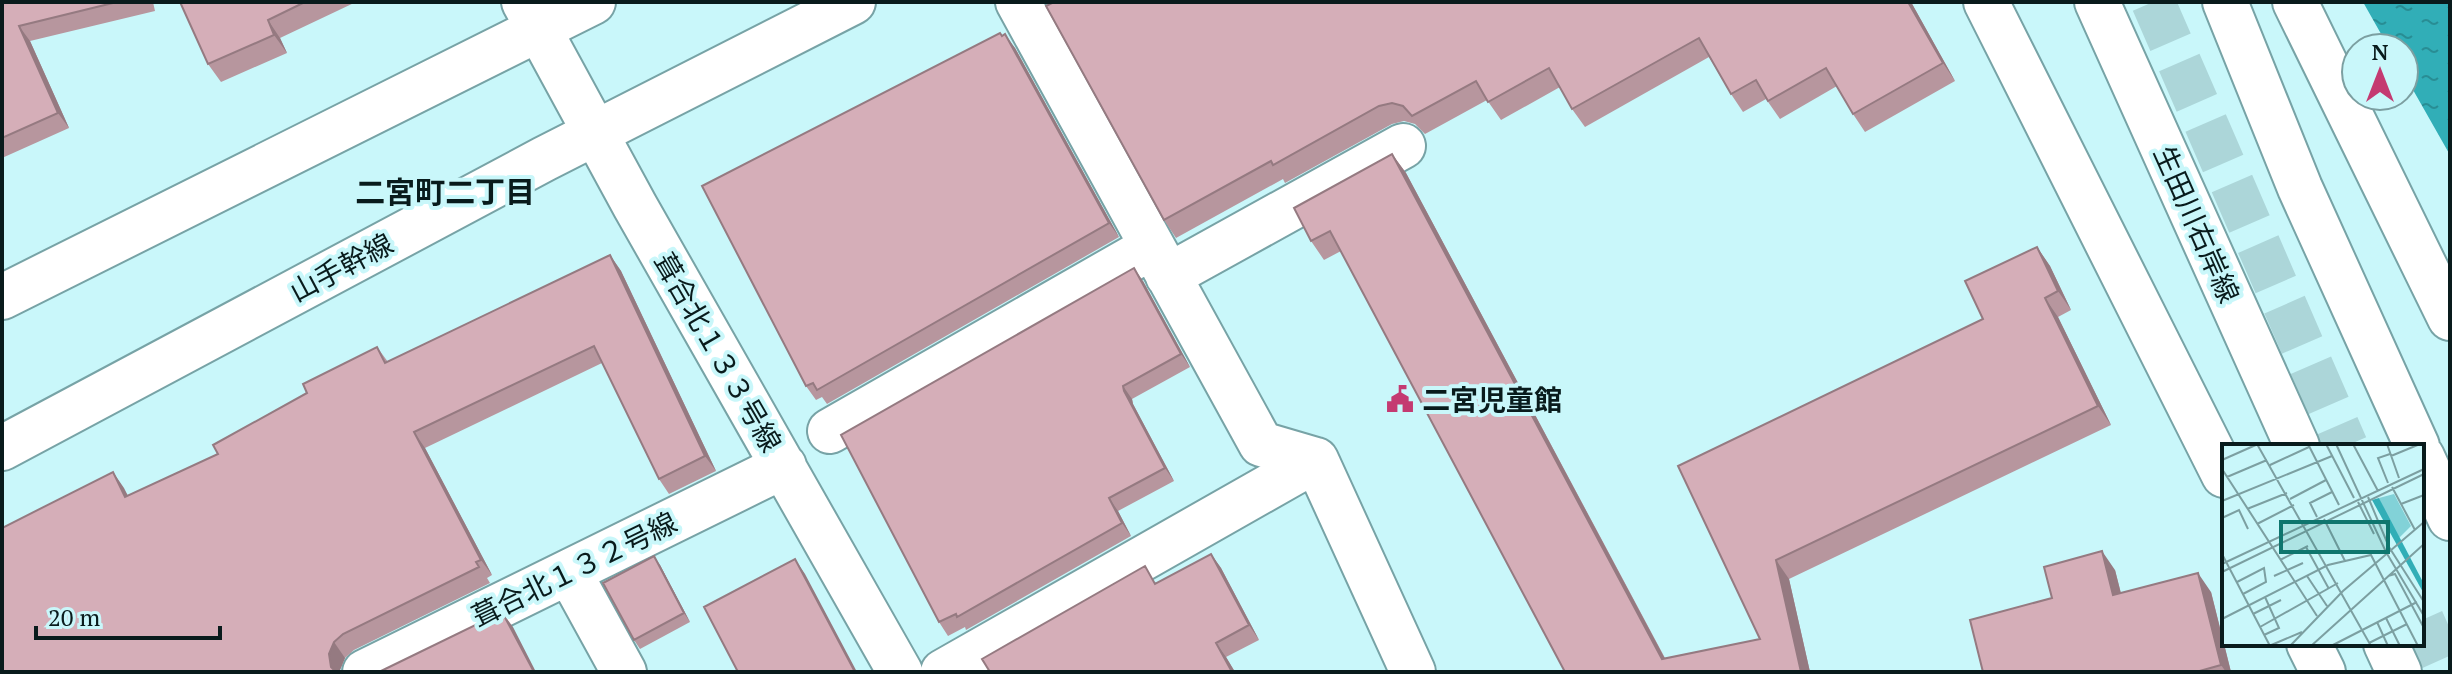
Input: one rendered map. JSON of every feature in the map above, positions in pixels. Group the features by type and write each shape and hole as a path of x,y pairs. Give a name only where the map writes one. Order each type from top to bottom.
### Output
{"street":[{"path":"2,297 532,16 593,2"},
{"name":"山手幹線","path":"2,448 595,133 853,2"},
{"path":"1018,2 1261,444 1316,460 1413,672"},
{"path":"1986,2 2222,471"},
{"name":"生田川右岸線","path":"2097,2 2296,444"},
{"path":"2225,2 2300,188 2416,444"},
{"path":"2295,2 2450,318"},
{"name":"葺合北１３３号線","path":"532,16 900,672"},
{"path":"830,431 1160,262 1403,146"},
{"path":"943,672 1316,460"},
{"path":"2424,461 2450,518"},
{"name":"葺合北１３２号線","path":"365,672 784,466"},
{"path":"569,572 624,672"},
{"path":"2310,646 2323,672"},
{"path":"2387,646 2399,672"}],"water":[{"path":"2363,2 2450,2 2450,155 2420,102 2420,32 2380,32"}],"building":[{"path":"2,2 117,2 19,26 58,113 2,138"},
{"path":"180,2 305,2 268,20 274,35 208,64"},
{"path":"1054,2 1908,2 1943,63 1853,114 1826,68 1768,101 1756,80 1731,94 1699,38 1572,109 1549,68 1488,102 1476,81 1412,116 1403,106 1392,103 1379,106 1273,165 1271,161 1164,220 1046,6"},
{"path":"1000,33 1002,36 1005,34 1109,223 817,390 813,383 806,386 702,186"},
{"path":"1392,154 1662,659 1760,639 1678,466 1983,319 1965,281 2037,247 2058,291 2045,298 2098,406 1776,560 1801,672 1565,672 1330,231 1311,241 1294,208"},
{"path":"610,255 705,456 659,479 594,346 414,432 481,560 476,562 479,567 343,634 334,642 329,654 331,667 336,672 2,672 2,528 113,472 125,497 218,454 213,445 307,393 303,384 377,347 385,363"},
{"path":"1134,268 1181,354 1123,386 1165,468 1109,498 1122,523 957,617 956,614 939,622 841,435"},
{"path":"2102,551 2113,595 2198,573 2221,665 2196,672 1983,672 1970,620 2052,598 2044,567"},
{"path":"1211,554 1249,625 1216,643 1232,672 990,672 982,659 1145,566 1155,584"},
{"path":"654,556 684,613 634,640 603,583"},
{"path":"795,559 855,672 738,672 704,607"},
{"path":"502,612 534,672 379,672"}],"tunnel":[{"path":"2153,2 2345,444"},
{"path":"2424,625 2445,672"}],"place":[{"name":"二宮児童館","path":"1400,399"}],"district":[{"name":"二宮町二丁目","path":"445,192"}]}
